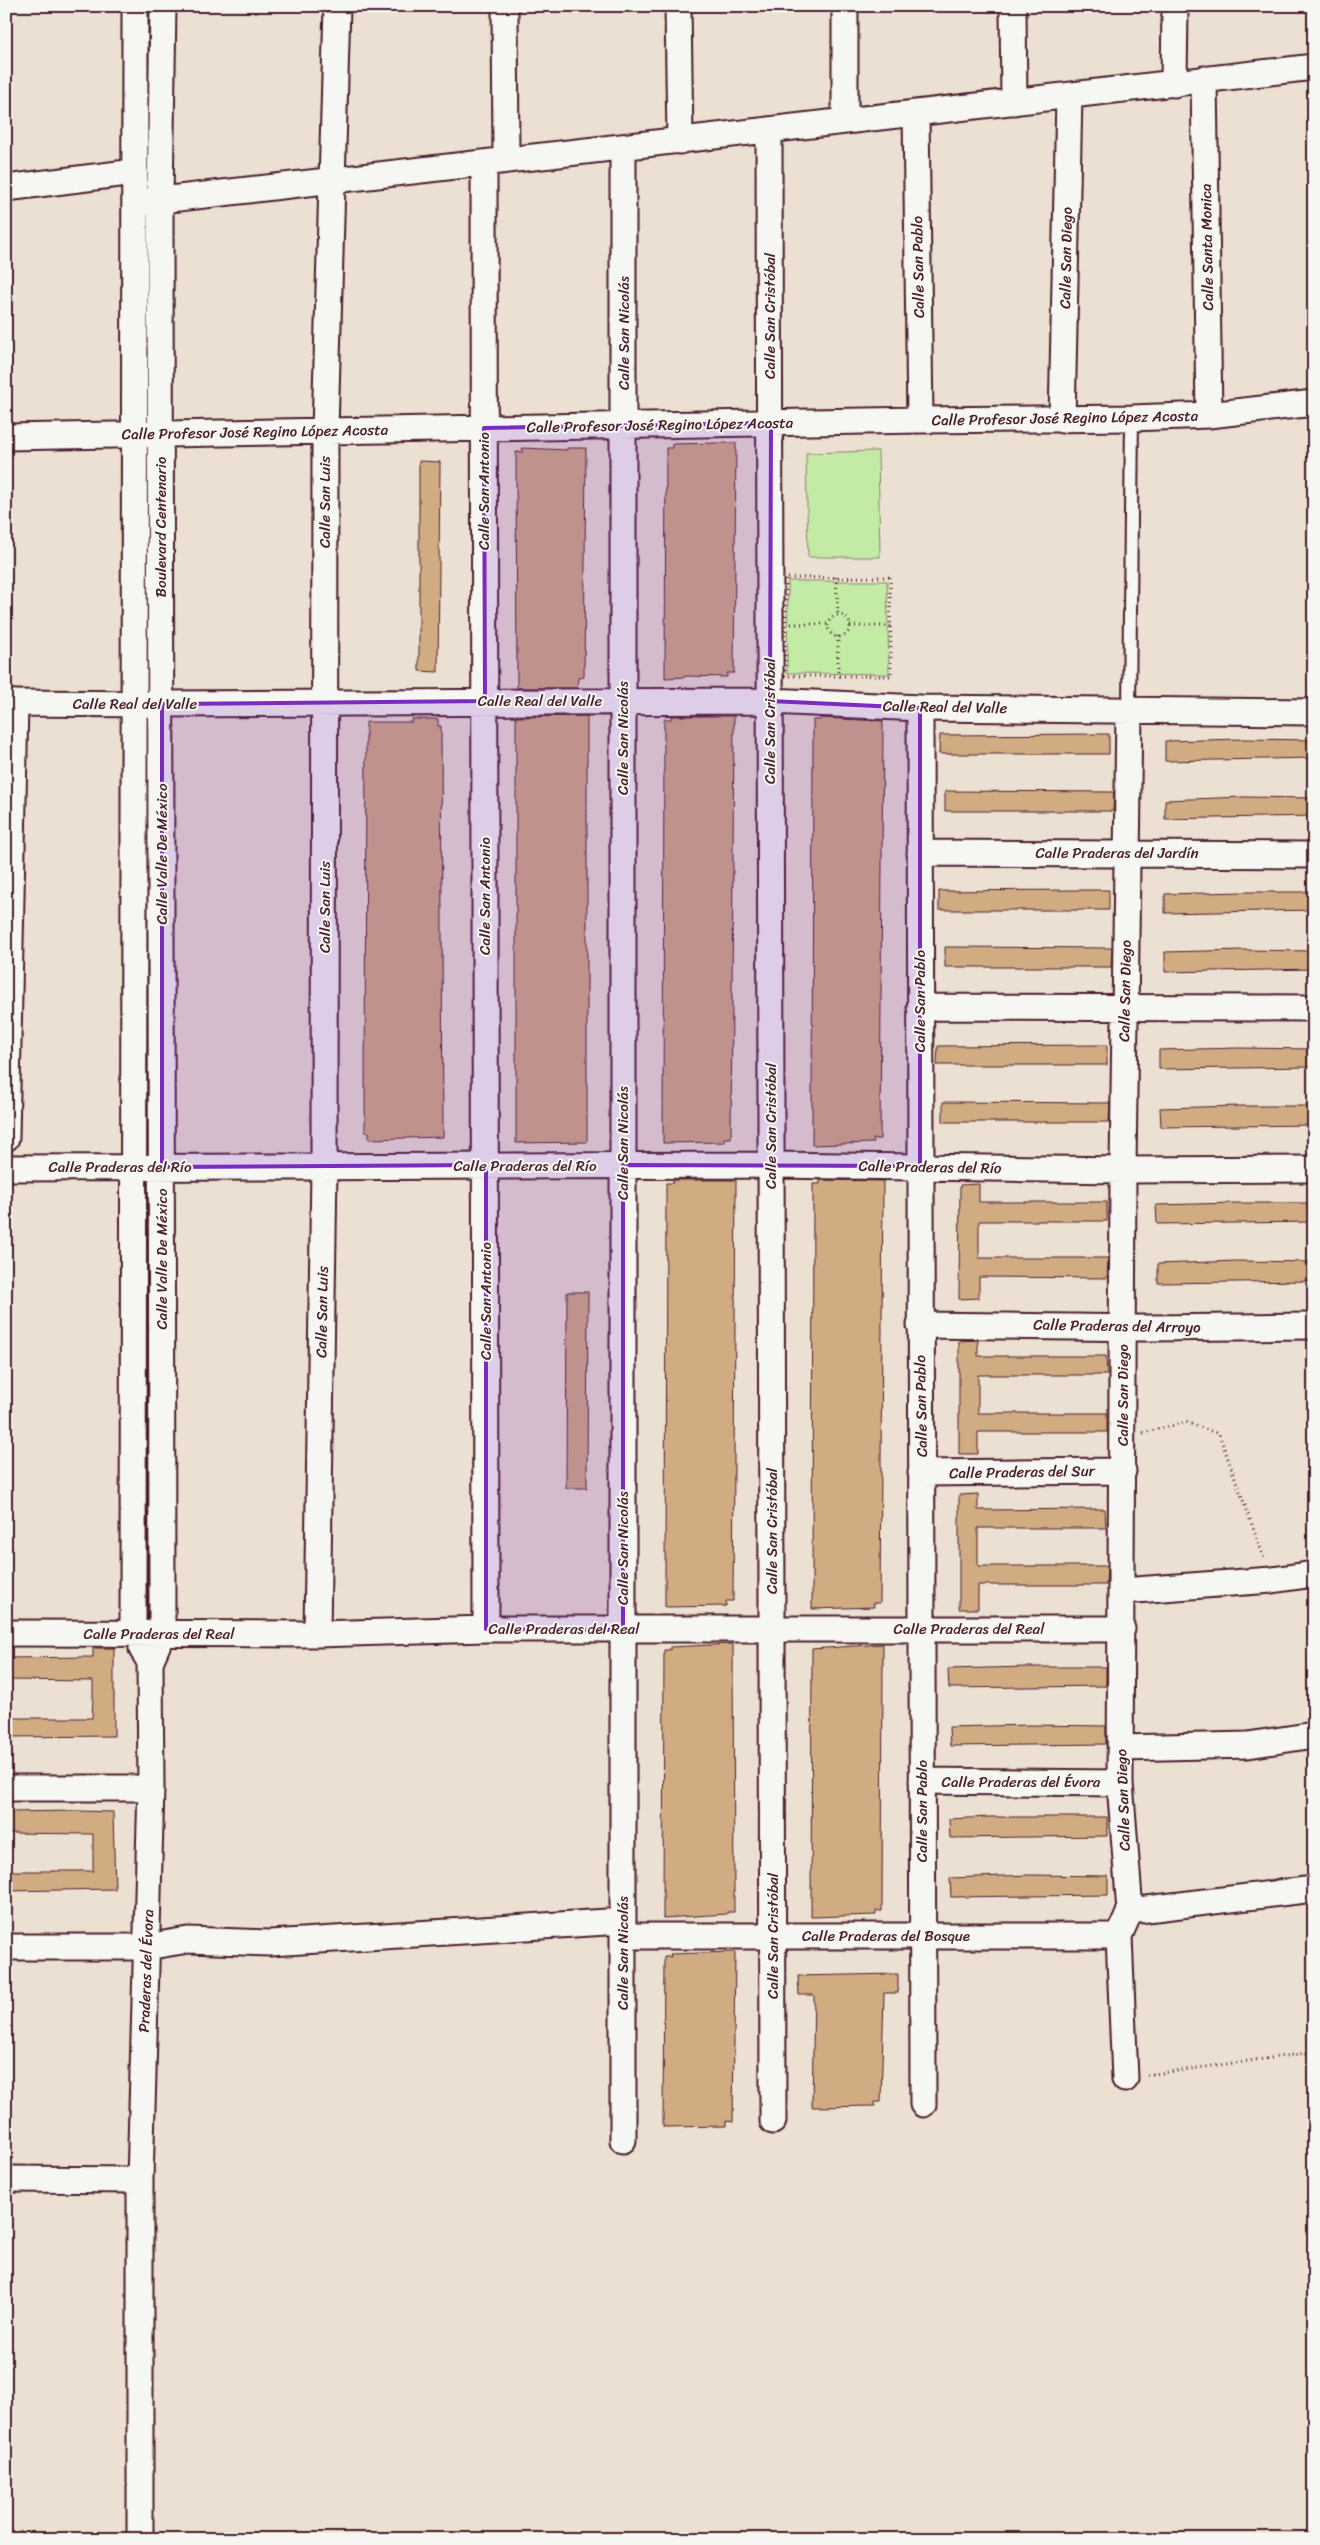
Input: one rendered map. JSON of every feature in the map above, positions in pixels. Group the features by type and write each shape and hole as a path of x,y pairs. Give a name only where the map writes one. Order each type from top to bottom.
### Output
{"street":[{"name":"Boulevard Centenario","path":"135,6 135,704"},
{"name":"Boulevard Centenario","path":"162,704 160,199 163,6"},
{"name":"Calle San Luis","path":"317,1634 324,1168 325,431 337,6"},
{"name":"Calle San Antonio","path":"486,1629 484,428 495,161 505,6"},
{"path":"678,6 680,140"},
{"path":"845,6 845,121"},
{"path":"1012,6 1014,102"},
{"path":"1174,84 1175,6"},
{"path":"135,204 160,199 332,179 1314,67"},
{"name":"Calle Santa Monica","path":"1204,79 1209,415"},
{"name":"Calle San Diego","path":"1062,420 1069,96"},
{"name":"Calle San Pablo","path":"916,113 920,420"},
{"name":"Calle San Cristóbal","path":"769,130 773,2121"},
{"name":"Calle San Nicolás","path":"623,147 623,2140"},
{"path":"6,188 134,172"},
{"name":"Calle Profesor José Regino López Acosta","path":"6,438 161,433 920,420 1062,420 1209,415 1314,403"},
{"name":"Calle Real del Valle","path":"11,703 770,701 920,708 1314,712"},
{"path":"6,1138 11,703"},
{"name":"Calle Valle De México","path":"133,1634 135,704"},
{"name":"Calle Valle De México","path":"150,1662 162,1634 162,704"},
{"name":"Calle San Pablo","path":"920,708 923,2104"},
{"name":"Calle San Diego","path":"1125,2078 1119,1936 1130,1911 1120,1782 1123,1170 1129,710"},
{"name":"Calle Praderas del Jardín","path":"920,854 1127,853 1314,855"},
{"path":"920,1007 1314,1008"},
{"name":"Calle Praderas del Río","path":"6,1168 324,1168 623,1165 920,1166 1123,1170 1314,1169"},
{"name":"Calle Praderas del Arroyo","path":"920,1325 1123,1326 1151,1328 1314,1326"},
{"name":"Calle Praderas del Sur","path":"921,1473 1123,1471"},
{"path":"1122,1591 1272,1580 1314,1574"},
{"name":"Calle Praderas del Real","path":"6,1633 317,1634 486,1629 1122,1629"},
{"path":"133,1634 150,1662"},
{"name":"Praderas del Évora","path":"140,2539 140,2180 151,1788 150,1662"},
{"path":"1121,1748 1248,1745 1314,1735"},
{"name":"Calle Praderas del Évora","path":"922,1781 1120,1782"},
{"path":"6,1788 151,1788"},
{"path":"1130,1911 1314,1889"},
{"name":"Calle Praderas del Bosque","path":"146,1946 188,1940 270,1943 623,1928 773,1935 1119,1936"},
{"path":"6,1947 146,1946"},
{"path":"6,2179 140,2180"}],"lane":[{"path":"1129,710 1132,418"}],"path":[{"path":"836,577 838,615"},
{"path":"836,577 890,577 892,676 785,676 786,578 836,577"},
{"path":"838,636 830,631 828,624 831,618 838,615 845,617 850,626"},
{"path":"786,624 828,624"},
{"path":"850,626 891,626"},
{"path":"838,636 847,633 850,626"},
{"path":"838,636 838,676"},
{"path":"1123,1438 1186,1422 1219,1434 1272,1580"},
{"path":"1125,2078 1314,2052"}],"highlighted area":[{"path":"771,423 770,701 920,708 920,1166 623,1165 623,1630 486,1629 486,1165 162,1167 162,704 485,701 484,428"}],"green space":[{"path":"878,451 880,557 808,557 806,453"},
{"path":"788,581 887,581 889,674 787,673"}],"building":[{"path":"736,443 734,673 727,673 727,677 685,676 665,678 666,448 672,448 672,444"},
{"path":"522,448 567,450 567,448 586,448 584,677 578,678 577,688 517,688 516,452 523,452"},
{"path":"419,461 440,462 438,672 419,671"},
{"path":"587,716 587,1142 516,1143 516,717"},
{"path":"671,716 734,716 731,1138 724,1138 725,1142 663,1143 664,719 671,719"},
{"path":"820,718 883,721 880,1139 873,1139 874,1143 812,1145 813,720 820,720"},
{"path":"412,719 438,719 438,726 441,726 443,1137 369,1139 369,1132 365,1132 366,722 412,722"},
{"path":"1109,734 1109,754 939,754 940,735"},
{"path":"1314,740 1314,758 1165,761 1165,741"},
{"path":"945,791 1114,792 1113,811 945,811"},
{"path":"1244,797 1314,798 1314,816 1165,819 1165,800"},
{"path":"1109,890 1109,910 939,910 939,891"},
{"path":"1314,892 1314,910 1165,913 1165,894"},
{"path":"945,947 1112,948 1111,967 945,967"},
{"path":"1314,951 1314,969 1165,972 1165,952"},
{"path":"1107,1045 1107,1065 937,1065 938,1046"},
{"path":"1314,1049 1314,1067 1159,1069 1159,1050"},
{"path":"943,1102 1110,1103 1109,1122 943,1122"},
{"path":"1314,1106 1314,1125 1161,1127 1160,1108"},
{"path":"673,1180 736,1180 733,1601 726,1601 726,1606 665,1607 666,1183 673,1183"},
{"path":"820,1180 883,1181 880,1603 873,1603 874,1607 812,1609 813,1184 820,1184"},
{"path":"979,1184 979,1202 1107,1202 1107,1221 979,1221 979,1258 1108,1258 1107,1278 979,1277 979,1298 959,1299 960,1185"},
{"path":"1314,1203 1314,1222 1157,1224 1156,1205"},
{"path":"1237,1261 1314,1262 1314,1281 1158,1283 1158,1264"},
{"path":"567,1292 588,1292 587,1488 566,1488"},
{"path":"978,1340 978,1356 1106,1356 1107,1375 978,1375 978,1413 1107,1413 1107,1432 978,1432 978,1454 959,1454 959,1341"},
{"path":"978,1494 978,1510 1105,1509 1106,1528 978,1528 978,1566 1107,1566 1106,1585 978,1585 978,1609 959,1609 959,1495"},
{"path":"733,1644 734,1912 663,1918 664,1650 670,1650 670,1647"},
{"path":"883,1644 882,1911 876,1911 876,1915 811,1917 812,1649"},
{"path":"93,1648 114,1648 114,1736 6,1737 6,1718 92,1718 93,1681 6,1680 6,1658 93,1657"},
{"path":"1106,1667 1106,1686 949,1688 948,1669"},
{"path":"1106,1726 1106,1744 950,1746 949,1727"},
{"path":"6,1812 113,1812 115,1889 6,1891 6,1871 93,1871 93,1834 6,1833"},
{"path":"1107,1817 1107,1836 950,1838 949,1819"},
{"path":"1030,1875 1108,1876 1108,1895 951,1897 950,1878"},
{"path":"735,1952 733,2122 726,2121 726,2126 663,2127 664,1957 671,1957 670,1954"},
{"path":"898,1974 898,1993 884,1993 881,2102 875,2102 875,2106 812,2107 814,1995 799,1995 798,1976"}]}
